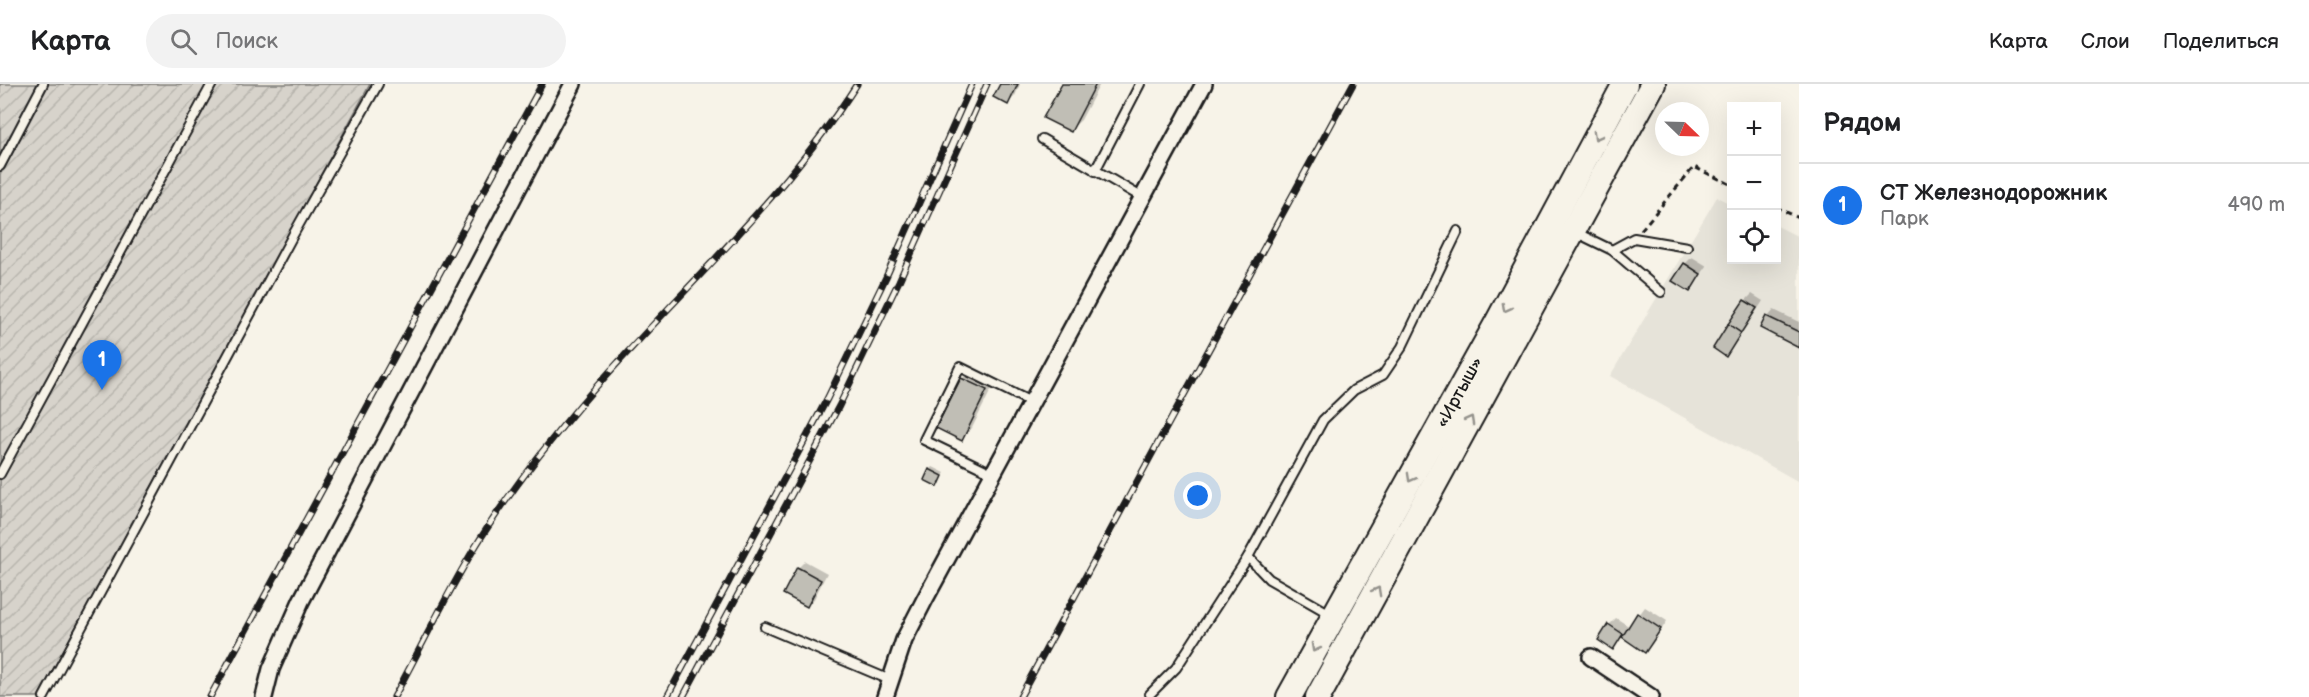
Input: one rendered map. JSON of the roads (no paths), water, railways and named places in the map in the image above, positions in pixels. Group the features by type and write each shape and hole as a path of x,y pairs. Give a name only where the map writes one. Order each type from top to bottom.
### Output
{"main road":[{"name":"«Иртыш»","path":"1289,697 1497,323 1624,84"},
{"name":"«Иртыш»","path":"1318,697 1653,84"}],"street":[{"path":"264,697 271,669 301,601 573,84"},
{"path":"885,697 910,630 1204,84"},
{"path":"1591,657 1651,697"}],"lane":[{"path":"0,165 44,84"},
{"path":"0,474 212,84"},
{"path":"44,697 287,245 378,84"},
{"path":"1095,171 1140,84"},
{"path":"1042,140 1143,198"},
{"path":"1150,694 1176,668 1248,557 1323,420 1354,390 1383,375 1402,347 1458,231"},
{"path":"1573,231 1612,250 1660,292"},
{"path":"1612,250 1634,238 1687,247"},
{"path":"994,474 924,440 960,367 1032,402"},
{"path":"1248,557 1269,579 1334,615"},
{"path":"765,627 890,680"}],"railway":[{"path":"210,697 542,84"},
{"path":"394,697 474,549 525,474 582,403 761,209 827,128 857,84"},
{"path":"667,697 827,399 886,277 972,84"},
{"path":"683,697 839,406 899,281 987,84"},
{"path":"1020,697 1353,84"}],"place":[{"name":"СТ Железнодорожник","path":"102,390"}]}
